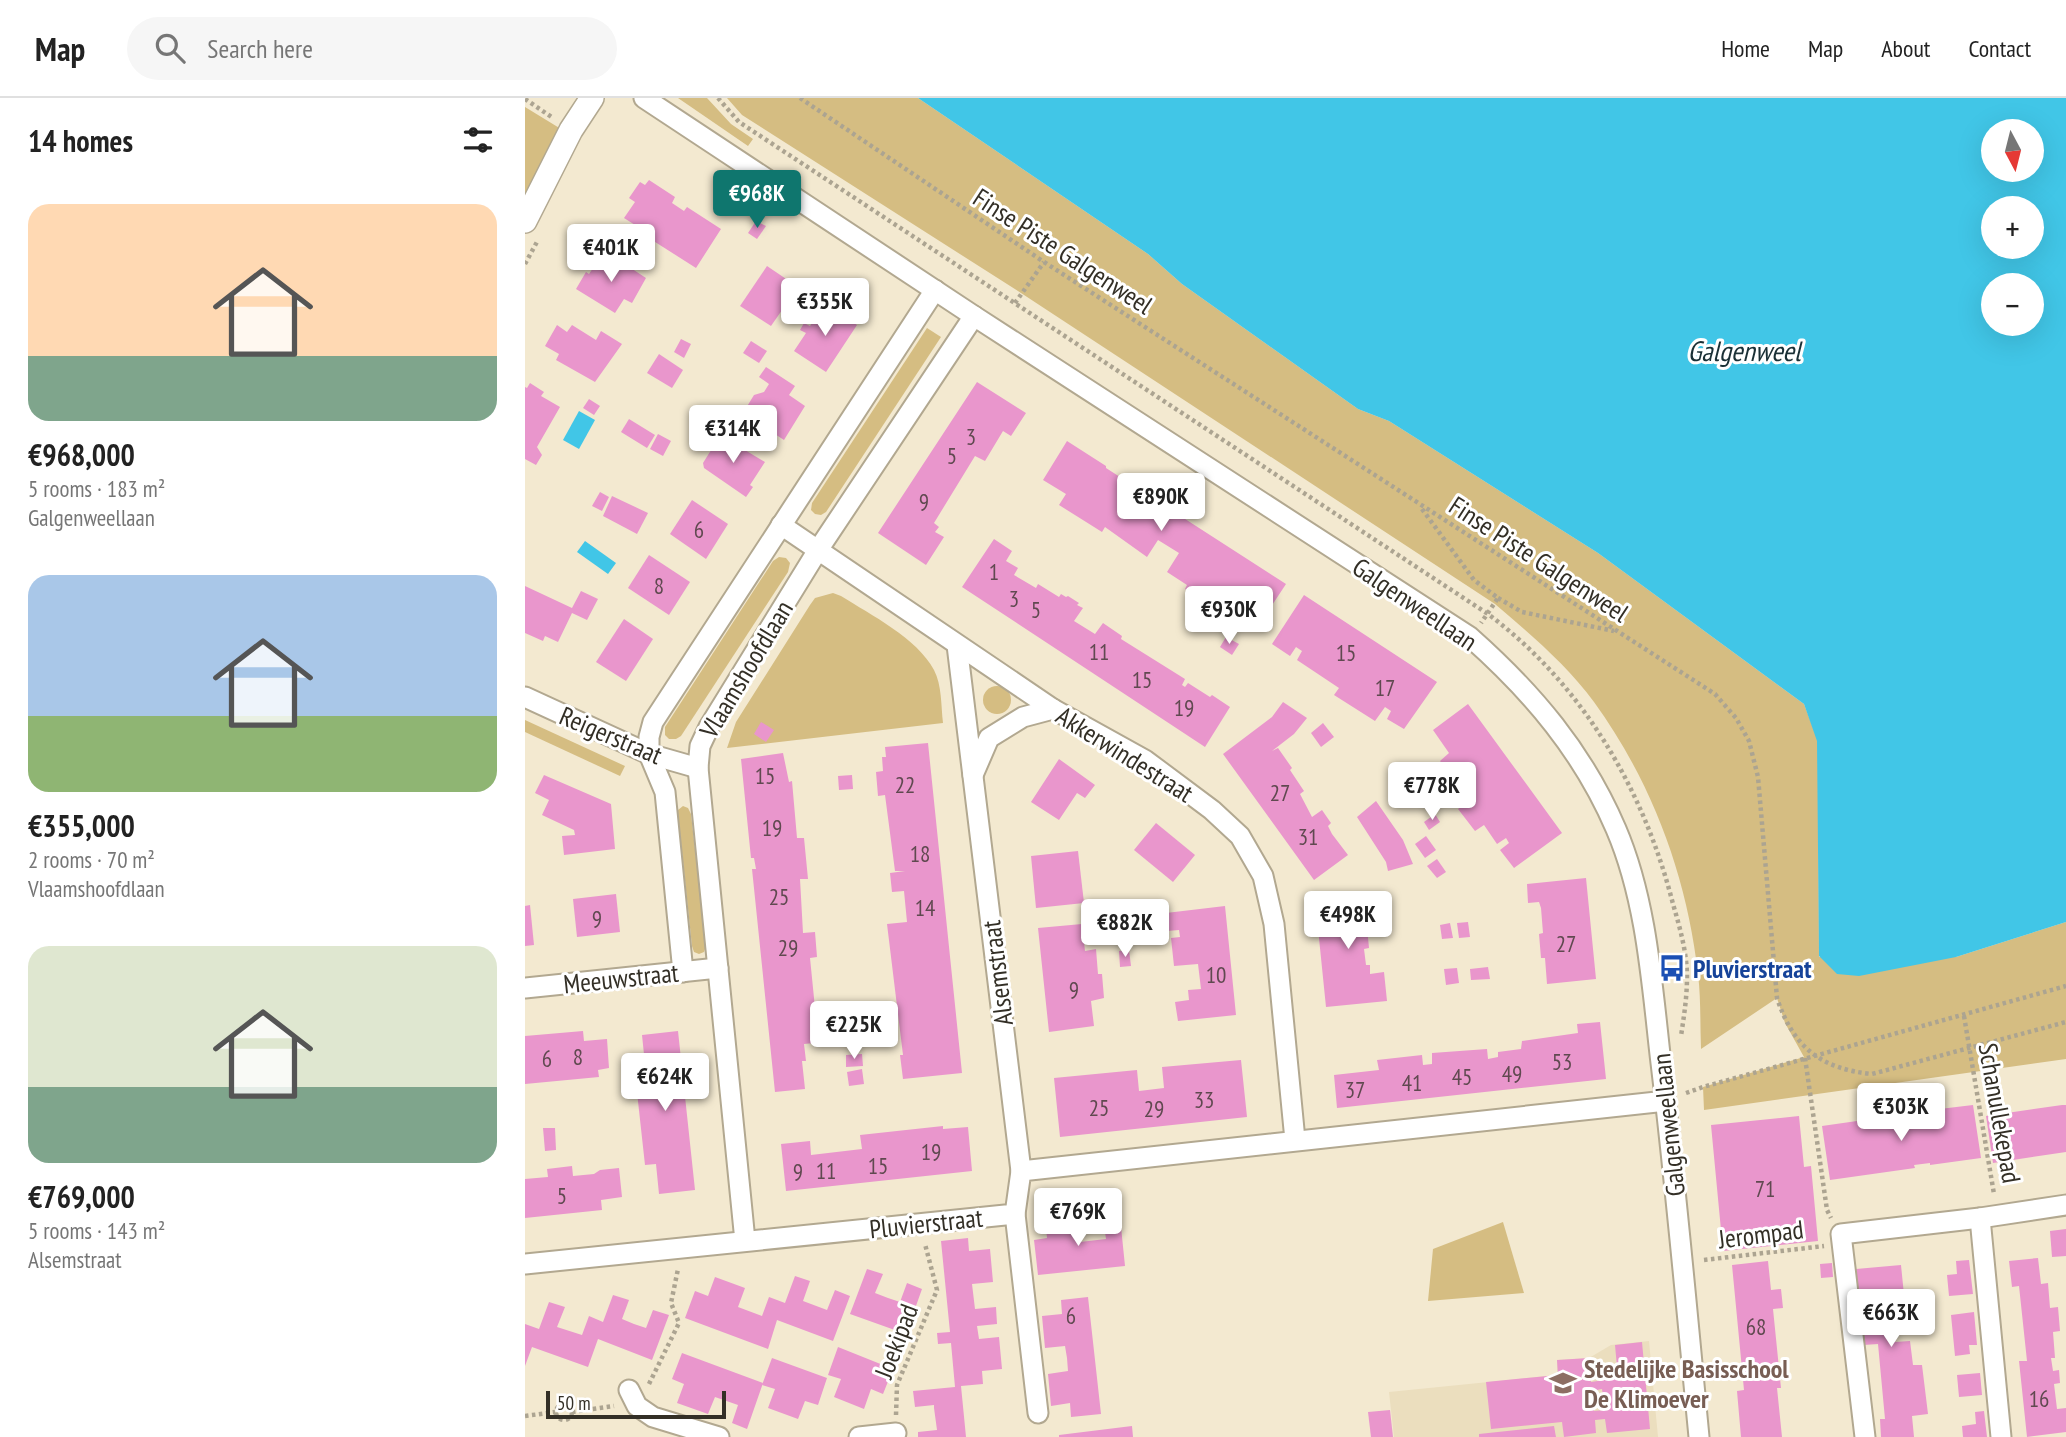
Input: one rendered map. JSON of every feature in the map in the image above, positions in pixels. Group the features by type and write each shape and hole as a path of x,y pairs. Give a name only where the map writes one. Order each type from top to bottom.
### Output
{"street":[{"path":"525,220 571,130 592,98"},
{"name":"Galgenweellaan","path":"644,98 1470,638 1523,686 1548,716 1592,778 1617,831 1633,883 1648,950 1666,1101 1699,1437"},
{"name":"Vlaamshoofdlaan","path":"649,754 649,737 653,722 935,290"},
{"name":"Vlaamshoofdlaan","path":"745,1241 698,768 701,746 709,726 818,550 974,316"},
{"name":"Akkerwindestraat","path":"781,525 1053,709 1145,761 1212,810 1240,836 1263,876 1274,924 1295,1140"},
{"name":"Alsemstraat","path":"957,645 1021,1171"},
{"name":"Reigerstraat","path":"525,698 649,754 698,768"},
{"name":"Alsemstraat","path":"973,776 989,737 1023,717 1053,709"},
{"path":"649,754 664,792 683,972"},
{"name":"Meeuwstraat","path":"525,988 718,968"},
{"path":"1021,1171 1666,1101"},
{"name":"Pluvierstraat","path":"525,1264 1015,1214 1021,1171"},
{"path":"1865,1437 1841,1234 2066,1205"},
{"path":"1015,1214 1038,1413"},
{"path":"1989,1217 2001,1437"},
{"path":"633,1398 637,1406 653,1417 719,1437"},
{"path":"859,1437 896,1433"}],"path":[{"name":"Finse Piste Galgenweel","path":"800,98 1044,262 1716,694 1736,718 1749,741 1758,777 1777,998 1785,1023 1813,1056 1848,1072 1872,1074 2066,1022"},
{"path":"525,99 571,130"},
{"path":"1014,303 1044,262"},
{"path":"1420,505 1474,580 1498,598 1522,612 1620,633"},
{"path":"1470,638 1498,598"},
{"path":"1666,1101 1703,1087 2066,986"},
{"name":"Schanullekepad","path":"1964,1016 1989,1217"},
{"path":"1805,1058 1827,1210 1841,1234"},
{"name":"Joekipad","path":"896,1433 897,1385 937,1290 920,1223"},
{"name":"Jerompad","path":"1682,1263 1825,1246 1841,1234"},
{"path":"572,1412 633,1398 645,1392 679,1323 671,1303 683,1248"},
{"path":"555,1412 557,1407 565,1404 572,1412"},
{"path":"555,1412 559,1420 565,1420 572,1412"},
{"path":"525,1416 555,1412"}],"shaded area":[{"path":"678,98 707,98 731,124 753,139 748,146"},
{"path":"727,98 918,98 1148,254 1182,284 1358,409 1389,421 1598,553 1804,704 1818,741 1819,957 1956,957 2066,922 2066,1059 1704,1110 1703,1087 1804,1057 1785,1023 1777,998 1701,1049 1699,983 1693,937 1676,866 1664,831 1633,764 1615,733 1583,688 1560,663 1495,604 1021,293 742,115"},
{"path":"525,107 561,129 525,194"},
{"path":"927,328 941,337 826,512 815,514 811,510 812,503"},
{"path":"779,557 786,558 790,563 788,572 681,736 669,739 665,735 665,727 773,561"},
{"path":"833,593 892,628 926,658 939,682 943,723 727,748 736,722 810,605 815,598"},
{"path":"997,686 1007,690 1011,700 1007,710 997,714 987,710 983,700 987,690"},
{"path":"525,720 625,766 620,776 525,732"},
{"path":"683,806 688,808 691,814 706,946 704,952 699,954 694,952 692,946 678,815 678,810"},
{"path":"1503,1222 1524,1293 1428,1301 1433,1249"},
{"name":"Stedelijke Basisschool De Klimoever","path":"1649,1341 1658,1437 1394,1437 1389,1392 1557,1375 1557,1360 1589,1358 1611,1345"}],"water":[{"name":"Galgenweel","path":"918,98 2066,98 2066,922 1956,957 1859,976 1837,974 1819,956 1817,741 1804,704 1598,553 1389,421 1358,409 1182,284 1148,254"},
{"path":"579,411 595,420 579,449 563,440"},
{"path":"585,541 616,563 608,574 577,552"}],"building":[{"path":"649,180 675,197 672,203 684,211 687,207 721,229 696,268 641,233 643,230 624,218 635,202 629,198 640,182 645,185"},
{"path":"756,221 766,226 757,239 748,233"},
{"path":"601,256 614,263 617,259 646,278 632,303 624,299 615,313 576,289 586,272 589,274"},
{"path":"767,266 798,287 771,326 740,306"},
{"path":"825,304 857,325 826,372 794,351 806,333 800,330 804,323 810,326"},
{"path":"557,325 567,332 572,325 596,340 601,331 622,344 595,382 556,360 559,354 545,346"},
{"path":"681,339 691,344 684,358 674,352"},
{"path":"751,341 767,351 759,363 743,353"},
{"path":"659,354 683,370 672,388 647,373"},
{"path":"766,367 795,386 789,395 805,406 784,440 743,413 754,395 764,392 769,384 759,377"},
{"path":"977,382 1026,413 1011,436 1003,431 985,461 975,456 934,523 939,527 935,532 944,537 926,565 878,533"},
{"path":"530,383 544,392 541,396 560,407 537,447 542,455 536,465 525,459 525,387"},
{"path":"589,399 600,406 594,415 583,408"},
{"path":"629,419 655,435 647,448 621,432"},
{"path":"658,434 671,441 663,456 650,449"},
{"path":"725,438 765,462 750,485 753,487 746,497 704,468 703,463 718,439"},
{"path":"1067,441 1286,584 1259,625 1237,611 1241,604 1217,588 1207,603 1185,589 1187,585 1167,572 1179,553 1158,540 1147,557 1105,527 1102,532 1059,505 1066,494 1043,480"},
{"path":"600,492 609,497 602,511 592,506"},
{"path":"612,496 648,513 637,534 603,516"},
{"path":"692,500 728,524 706,559 670,534"},
{"path":"994,539 1012,551 1006,561 1018,568 1014,575 1036,588 1038,584 1059,597 1061,594 1068,596 1079,603 1077,605 1083,608 1074,621 1095,634 1103,623 1122,636 1121,639 1185,679 1182,685 1185,687 1188,683 1230,707 1205,747 962,587"},
{"path":"649,555 690,582 669,615 628,588"},
{"path":"525,586 572,608 581,591 598,599 587,620 572,613 558,642 545,636 543,641 525,633"},
{"path":"1304,595 1437,682 1404,729 1387,719 1391,711 1385,707 1375,721 1334,695 1339,688 1297,660 1302,651 1296,647 1290,656 1272,644"},
{"path":"624,619 653,639 626,681 596,662"},
{"path":"1226,637 1239,644 1232,655 1220,647"},
{"path":"1283,702 1307,718 1294,734 1272,751 1278,748 1292,768 1290,770 1304,791 1300,794 1312,817 1322,810 1331,823 1328,826 1332,834 1348,855 1314,880 1223,754 1272,717"},
{"path":"1468,704 1562,833 1514,868 1500,850 1509,843 1506,838 1497,844 1484,825 1475,831 1458,809 1466,803 1451,783 1455,780 1440,761 1449,753 1433,730"},
{"path":"761,722 774,730 766,742 754,734"},
{"path":"1323,723 1334,737 1321,747 1311,733"},
{"path":"928,743 962,1073 903,1079 900,1055 903,1055 887,924 907,922 904,891 892,892 890,873 905,871 895,871 885,795 878,796 876,772 883,771 882,757 886,757 885,747"},
{"path":"783,753 789,782 792,781 797,838 804,838 808,879 800,879 803,933 815,932 817,957 810,958 815,1008 810,1009 814,1043 804,1044 806,1061 802,1061 805,1089 775,1092 752,869 756,869 754,858 751,858 741,759"},
{"path":"1059,759 1095,785 1085,798 1077,793 1059,820 1031,802"},
{"path":"544,775 611,804 615,849 564,855 562,836 575,835 574,830 542,815 549,800 535,793"},
{"path":"852,775 853,789 839,790 838,776"},
{"path":"1376,801 1403,840 1413,864 1388,871 1386,862 1357,817"},
{"path":"1435,814 1440,822 1429,830 1424,822"},
{"path":"1156,823 1195,855 1173,882 1134,850"},
{"path":"1426,836 1436,850 1425,858 1415,844"},
{"path":"1078,851 1084,903 1036,908 1031,856"},
{"path":"1437,859 1446,872 1437,878 1427,866"},
{"path":"1586,878 1596,979 1547,984 1545,958 1541,958 1539,934 1543,933 1541,908 1539,902 1528,903 1527,884"},
{"path":"1374,893 1377,916 1366,917 1369,948 1364,949 1366,965 1370,965 1370,974 1384,972 1387,1001 1326,1007 1315,899"},
{"path":"616,894 620,932 577,937 573,899"},
{"path":"530,905 534,945 525,946 525,906"},
{"path":"1225,906 1236,1015 1178,1021 1175,1002 1189,1000 1188,990 1201,989 1198,964 1174,966 1171,938 1180,937 1179,930 1167,931 1166,913"},
{"path":"1468,922 1470,937 1459,938 1457,923"},
{"path":"1450,923 1453,938 1442,939 1440,925"},
{"path":"1082,924 1085,951 1096,949 1104,998 1091,1001 1094,1026 1049,1032 1038,928"},
{"path":"1129,950 1131,966 1120,967 1119,951"},
{"path":"1488,967 1490,979 1471,980 1470,969"},
{"path":"1457,968 1459,983 1446,985 1444,969"},
{"path":"1600,1022 1606,1079 1337,1108 1334,1075 1379,1070 1377,1060 1422,1055 1423,1065 1432,1064 1432,1053 1487,1049 1488,1059 1498,1057 1498,1052 1521,1049 1522,1041 1578,1033 1577,1024"},
{"path":"583,1031 584,1041 607,1039 609,1068 598,1070 599,1077 525,1084 525,1036"},
{"path":"678,1031 695,1190 659,1194 656,1164 645,1165 634,1065 645,1064 642,1035"},
{"path":"862,1054 863,1066 846,1067 846,1055"},
{"path":"1241,1060 1247,1117 1060,1137 1054,1078 1137,1070 1139,1091 1164,1088 1162,1067"},
{"path":"862,1069 864,1084 849,1086 847,1072"},
{"path":"1973,1105 1981,1158 1914,1165 1915,1168 1830,1180 1822,1126 1899,1115 1899,1122 1917,1119 1918,1127 1925,1127 1923,1111"},
{"path":"2066,1105 2066,1152 1993,1163 1986,1116"},
{"path":"1799,1116 1804,1167 1811,1166 1818,1241 1723,1251 1711,1125"},
{"path":"943,1126 943,1129 968,1127 972,1171 786,1191 781,1144 810,1141 811,1155 862,1149 860,1135"},
{"path":"543,1128 555,1128 556,1150 545,1151"},
{"path":"572,1166 573,1176 619,1168 622,1197 601,1200 602,1210 525,1218 525,1179 548,1177 547,1169"},
{"path":"1061,1216 1062,1224 1078,1222 1080,1242 1106,1239 1103,1219 1120,1217 1125,1266 1038,1275 1034,1240 1047,1238 1045,1218"},
{"path":"2066,1229 2066,1256 2052,1257 2050,1231"},
{"path":"968,1238 969,1251 990,1249 993,1282 972,1284 975,1309 996,1307 997,1324 977,1326 979,1339 999,1337 1002,1369 982,1371 983,1384 961,1386 966,1437 918,1437 918,1432 937,1430 934,1405 915,1407 913,1391 955,1387 951,1343 938,1344 937,1333 950,1332 941,1241"},
{"path":"2038,1258 2041,1284 2048,1283 2050,1308 2058,1307 2060,1331 2053,1332 2055,1358 2051,1358 2053,1371 2059,1370 2060,1383 2054,1384 2057,1409 2066,1408 2066,1432 2027,1437 2019,1361 2027,1361 2019,1286 2012,1287 2009,1261"},
{"path":"1969,1260 1973,1294 1949,1296 1947,1275 1957,1274 1956,1261"},
{"path":"1768,1261 1771,1290 1781,1289 1783,1308 1773,1309 1781,1388 1777,1388 1782,1437 1741,1437 1737,1391 1744,1390 1732,1265"},
{"path":"1832,1263 1833,1277 1821,1278 1820,1264"},
{"path":"1901,1265 1906,1315 1893,1316 1895,1342 1910,1341 1913,1365 1922,1365 1928,1414 1912,1416 1914,1437 1881,1437 1880,1419 1885,1419 1878,1344 1863,1345 1856,1269"},
{"path":"867,1269 883,1274 875,1293 888,1298 900,1302 907,1283 922,1289 906,1334 850,1314"},
{"path":"795,1276 810,1281 803,1301 827,1310 835,1290 850,1296 833,1341 777,1320 768,1349 685,1318 695,1291 708,1296 715,1277 745,1288 738,1307 762,1316 769,1297 785,1303"},
{"path":"613,1295 629,1300 622,1319 634,1324 646,1328 653,1310 669,1315 652,1360 598,1339 588,1367 532,1347 525,1366 525,1324 539,1329 549,1302 565,1307 557,1327 582,1335 589,1316 603,1322"},
{"path":"1088,1297 1101,1414 1071,1417 1070,1403 1051,1406 1048,1374 1068,1371 1067,1358 1065,1346 1045,1348 1042,1316 1062,1314 1061,1300"},
{"path":"1974,1312 1977,1345 1969,1345 1970,1354 1955,1356 1951,1315"},
{"path":"1642,1342 1650,1429 1607,1433 1605,1419 1595,1420 1596,1433 1564,1437 1562,1422 1491,1429 1486,1382 1558,1375 1557,1360 1589,1358 1591,1382 1618,1378 1615,1345","holes":["1602,1389 1605,1410 1594,1411 1592,1391"]},
{"path":"838,1347 893,1369 883,1394 871,1389 864,1409 834,1397 841,1379 828,1375"},
{"path":"682,1353 763,1383 747,1429 732,1423 738,1405 715,1397 708,1414 677,1403 684,1384 672,1379"},
{"path":"772,1358 827,1378 818,1405 805,1401 798,1419 768,1408 775,1389 762,1385"},
{"path":"1980,1373 1982,1395 1959,1397 1957,1375"},
{"path":"1390,1410 1393,1437 1371,1437 1368,1412"},
{"path":"1984,1411 1987,1437 1963,1437 1962,1426 1976,1424 1975,1412"},
{"path":"1132,1426 1133,1437 1059,1437 1059,1435"},
{"path":"1554,1426 1556,1437 1479,1437 1479,1434"}],"place":[{"name":"Pluvierstraat","path":"1672,968"},
{"name":"Stedelijke Basisschool De Klimoever","path":"1563,1383"}]}
